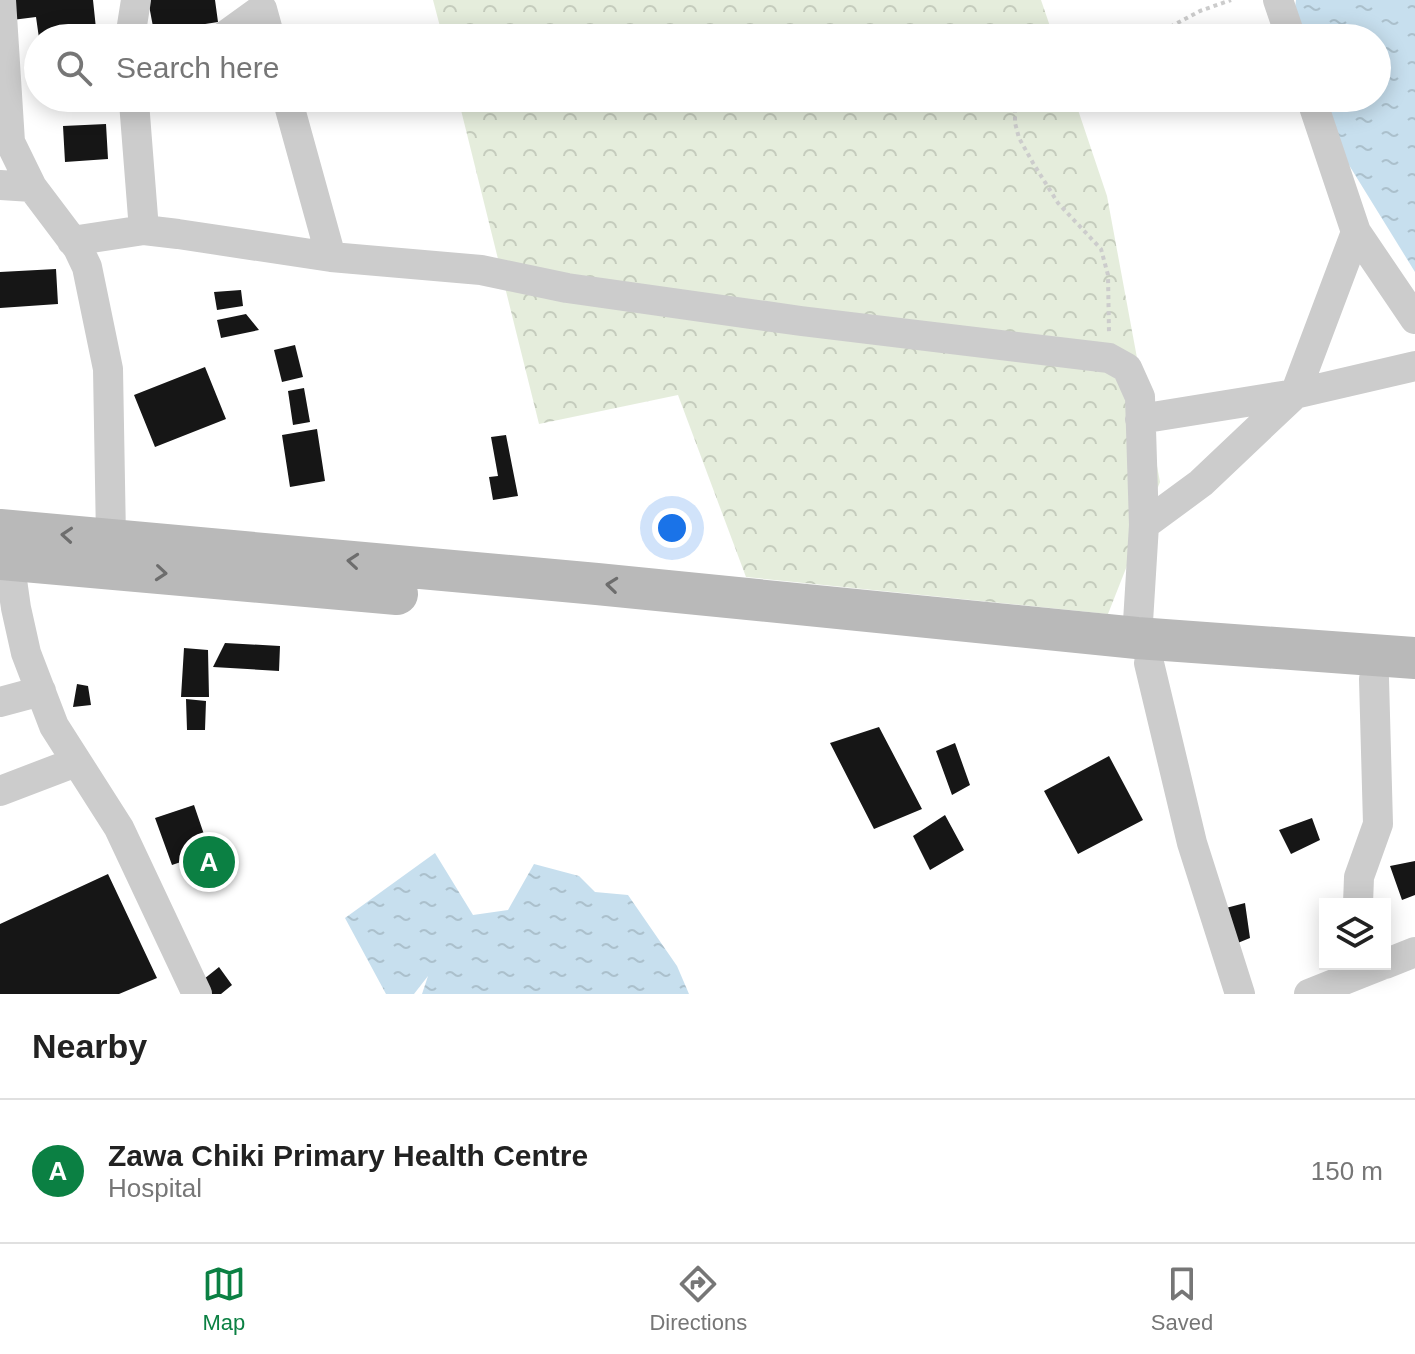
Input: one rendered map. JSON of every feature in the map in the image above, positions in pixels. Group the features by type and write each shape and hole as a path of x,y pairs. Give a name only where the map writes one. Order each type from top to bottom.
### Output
{"street":[{"path":"1,0 10,142 32,187 87,267 108,369 111,538"},
{"path":"132,24 136,0"},
{"path":"1278,0 1286,24"},
{"path":"238,24 260,4 266,24"},
{"path":"137,112 144,230"},
{"path":"291,112 331,257"},
{"path":"1316,112 1356,232 1415,319"},
{"path":"0,185 32,187"},
{"path":"72,241 144,230 331,257 481,270 567,288 801,321 1109,358 1127,368 1140,397 1144,525 1143,650 1192,843 1240,994"},
{"path":"1144,525 1201,483 1295,394 1356,232"},
{"path":"1140,419 1295,394 1415,366"},
{"path":"3,549 111,538 1415,682"},
{"path":"3,549 707,619 1143,650 1415,658"},
{"path":"3,549 26,653 54,726 119,828 197,994"},
{"path":"1358,898 1359,877 1378,824 1374,679"},
{"path":"0,702 41,691"},
{"path":"0,791 76,762"},
{"path":"1391,961 1415,952"},
{"path":"1309,994 1366,970"}],"path":[{"path":"1175,24 1231,0"},
{"path":"1015,112 1019,138 1058,203 1101,249 1108,275 1109,358"}],"green space":[{"path":"433,0 1041,0 1049,24 439,24"},
{"path":"461,112 1079,112 1107,196 1160,482 1108,614 746,577 678,395 539,424"}],"water":[{"path":"1296,0 1415,0 1415,272 1316,112 1391,112 1391,24 1293,24"},
{"path":"435,853 473,915 508,910 534,864 579,876 595,892 628,895 677,966 689,994 422,994 428,976 414,994 386,994 345,918"}],"building":[{"path":"9,0 93,0 96,24 37,24 36,17 12,20"},
{"path":"148,0 215,0 218,22 152,24"},
{"path":"106,124 108,159 65,162 63,126"},
{"path":"56,269 58,304 0,308 0,272"},
{"path":"241,290 243,306 217,310 214,292"},
{"path":"246,314 259,330 221,338 217,320"},
{"path":"295,345 303,377 282,382 274,350"},
{"path":"205,367 226,419 155,447 134,395"},
{"path":"304,388 310,422 293,425 288,391"},
{"path":"317,429 325,481 290,487 282,435"},
{"path":"506,435 518,496 493,500 489,477 498,476 491,437"},
{"path":"225,643 280,646 279,671 213,667"},
{"path":"184,648 208,650 209,697 181,697"},
{"path":"77,684 88,686 91,705 73,707"},
{"path":"186,699 206,701 205,730 187,730"},
{"path":"879,727 922,809 874,829 830,743"},
{"path":"955,743 970,785 952,795 936,751"},
{"path":"1109,756 1143,820 1078,854 1044,791"},
{"path":"194,805 210,852 172,865 155,818"},
{"path":"945,815 964,850 930,870 913,836"},
{"path":"1312,818 1320,840 1291,854 1279,830"},
{"path":"1415,861 1415,895 1402,900 1390,866"},
{"path":"108,874 157,978 119,994 0,994 0,924"},
{"path":"1245,903 1250,938 1218,951 1203,914"},
{"path":"219,967 232,985 221,994 204,994 199,983"}],"place":[{"name":"Zawa Chiki Primary Health Centre","path":"209,862"}]}
